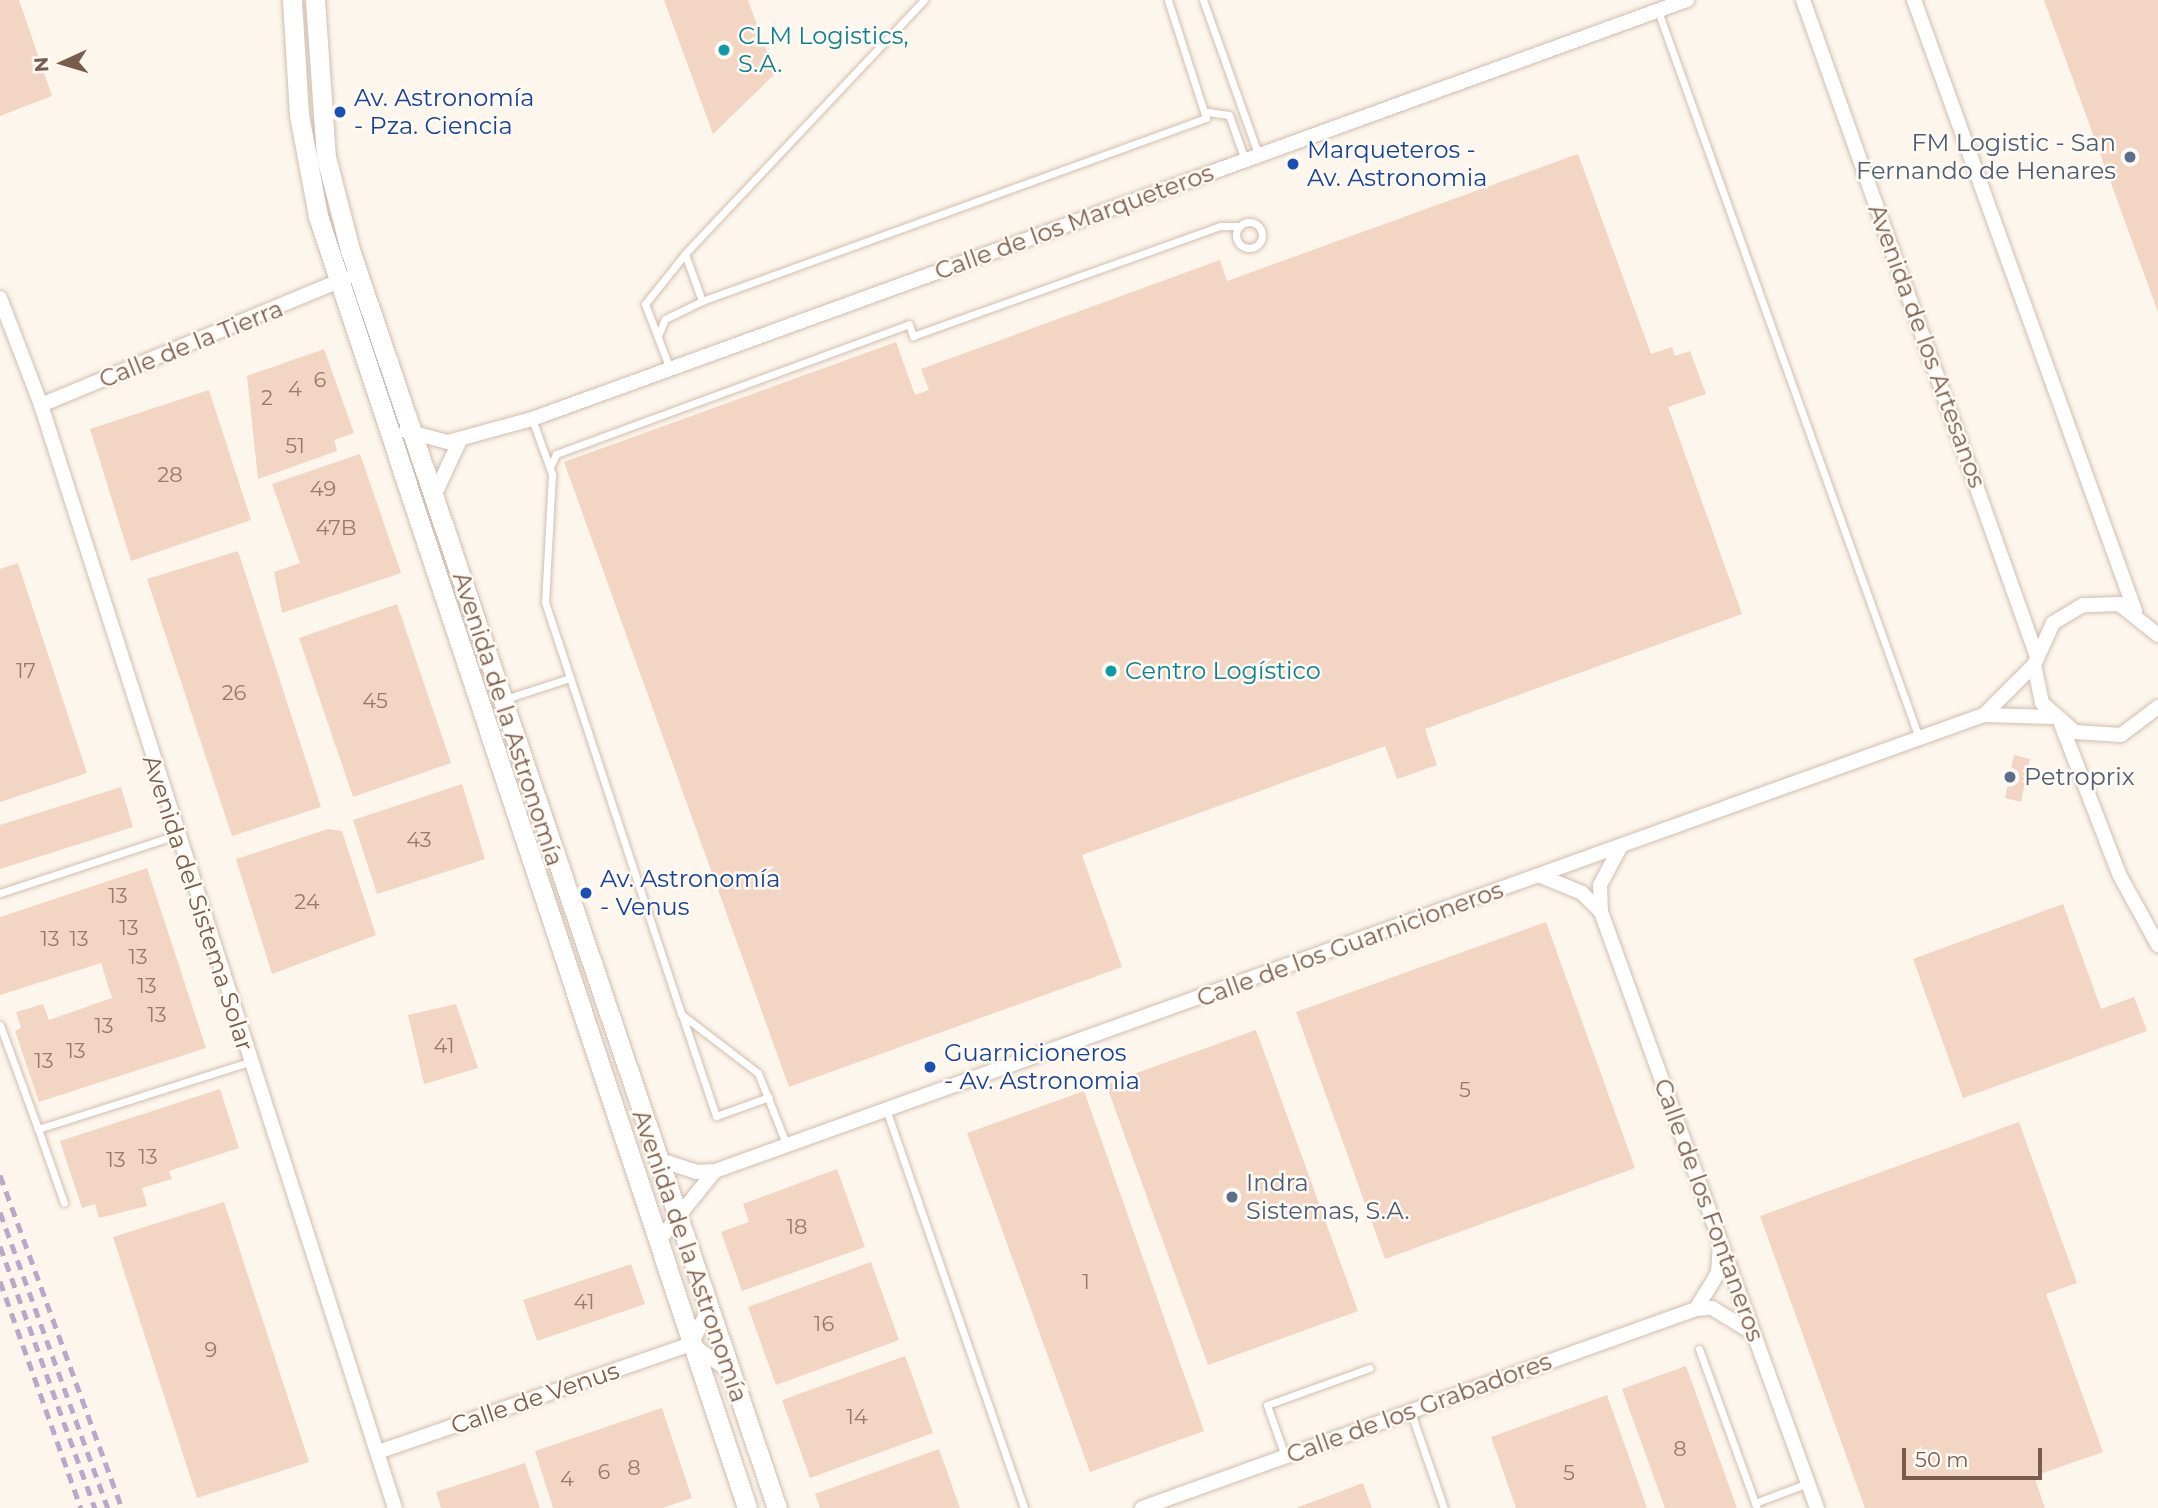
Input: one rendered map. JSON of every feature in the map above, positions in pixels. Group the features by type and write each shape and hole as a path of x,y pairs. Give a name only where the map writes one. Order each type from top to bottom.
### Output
{"street":[{"name":"Avenida de la Astronomía","path":"292,0 307,166 341,284 747,1508"},
{"name":"Avenida de la Astronomía","path":"315,0 326,157 350,250 777,1508"},
{"name":"Calle de los Marqueteros","path":"385,419 434,441 460,440 532,419 1687,0"},
{"path":"1914,0 2135,611 2158,635"},
{"name":"Avenida de los Artesanos","path":"1800,2 2035,659 2037,691 2057,721"},
{"path":"350,250 341,284 358,294 375,324"},
{"name":"Calle de la Tierra","path":"41,405 341,284"},
{"name":"Avenida del Sistema Solar","path":"0,298 41,405 176,835 379,1452 395,1508"},
{"path":"434,496 460,440"},
{"name":"Calle de los Guarnicioneros","path":"1984,715 2035,659 2053,623 2083,605 2135,611"},
{"name":"Calle de los Guarnicioneros","path":"657,1159 697,1172 715,1171 887,1112 1984,715 2057,721 2090,737 2120,735 2158,707"},
{"path":"2057,721 2120,876 2158,945"},
{"name":"Calle de los Fontaneros","path":"1621,846 1600,885 1601,912 1816,1508"},
{"path":"1541,876 1582,893 1601,912"},
{"name":"Calle de los Guarnicioneros","path":"659,1240 676,1215 715,1171"},
{"path":"1696,1308 1718,1273 1720,1240"},
{"path":"1696,1308 1712,1308 1754,1334"},
{"name":"Calle de los Grabadores","path":"1142,1508 1696,1308"},
{"path":"708,1310 691,1344 730,1372"},
{"name":"Calle de Venus","path":"379,1452 691,1344"}],"lane":[{"path":"670,369 645,304 685,254 924,0"},
{"path":"1168,0 1209,111"},
{"path":"1203,0 1252,159"},
{"path":"1658,10 1919,738"},
{"path":"658,336 665,319 702,301 1194,122 1209,111 1229,115 1252,159"},
{"path":"769,1097 716,1116 681,1014 545,602 550,467 556,454 909,324 913,336 1221,226 1240,226"},
{"path":"685,254 702,301"},
{"path":"532,419 550,467"},
{"path":"501,701 570,677"},
{"path":"0,893 176,835"},
{"path":"681,1014 758,1073 787,1146"},
{"path":"0,1025 64,1203"},
{"path":"38,1129 249,1062"},
{"path":"887,1112 1024,1508"},
{"path":"1699,1349 1756,1505 1808,1483"},
{"path":"1285,1456 1267,1405 1370,1368"},
{"path":"1410,1410 1444,1508"}],"building":[{"path":"0,0 19,0 52,96 0,116"},
{"name":"CLM Logistics, S.A.","path":"664,0 748,0 775,74 713,134"},
{"name":"FM Logistic - San Fernando de Henares","path":"2044,0 2158,0 2158,312"},
{"name":"Centro Logístico","path":"1578,154 1651,354 1672,347 1675,356 1690,351 1706,394 1668,407 1742,614 1425,729 1437,765 1397,779 1385,746 1082,855 1122,967 789,1087 564,462 896,342 915,395 929,390 921,369 1220,260 1227,281"},
{"path":"324,349 354,433 334,440 337,451 258,479 247,376"},
{"path":"209,390 251,520 131,561 90,429"},
{"path":"360,454 401,573 282,613 274,572 300,563 272,484"},
{"path":"238,551 321,807 232,836 147,579"},
{"path":"18,563 87,773 0,802 0,569"},
{"path":"397,604 451,763 353,797 299,638"},
{"path":"2014,755 2030,759 2021,802 2005,798"},
{"path":"462,784 485,859 377,894 353,820"},
{"path":"121,787 133,827 0,869 0,825"},
{"path":"328,829 342,831 376,935 272,974 236,859"},
{"path":"147,868 206,1048 39,1102 15,1031 21,1028 16,1012 43,1004 49,1020 112,998 101,963 0,995 0,917"},
{"path":"2063,904 2101,1009 2134,997 2147,1031 1963,1098 1913,959"},
{"path":"1546,922 1635,1168 1385,1259 1296,1012"},
{"path":"456,1004 478,1068 424,1084 408,1015"},
{"name":"Indra Sistemas, S.A.","path":"1256,1030 1358,1311 1208,1365 1106,1084"},
{"path":"220,1089 239,1148 169,1171 172,1179 142,1188 147,1206 99,1218 95,1204 82,1208 60,1141"},
{"path":"1084,1091 1204,1431 1090,1472 967,1133"},
{"path":"2019,1122 2077,1283 2046,1294 2103,1452 2034,1476 2045,1508 1865,1508 1760,1216"},
{"path":"837,1169 865,1247 742,1291 721,1232 749,1222 743,1204"},
{"path":"224,1202 309,1462 197,1498 113,1237"},
{"path":"871,1262 899,1340 776,1385 748,1307"},
{"path":"631,1264 645,1304 537,1341 523,1300"},
{"path":"905,1356 933,1433 810,1478 782,1400"},
{"path":"1686,1366 1737,1508 1665,1508 1622,1389"},
{"path":"1607,1395 1647,1508 1516,1508 1491,1437"},
{"path":"662,1408 692,1498 663,1508 553,1508 535,1451"},
{"path":"939,1449 960,1508 820,1508 815,1494"},
{"path":"525,1463 540,1508 441,1508 436,1492"},
{"path":"1363,1483 1372,1508 1296,1508"}],"railway":[{"path":"0,1175 122,1508"},
{"path":"0,1212 108,1508"},
{"path":"0,1246 95,1508"},
{"path":"0,1281 81,1508"}],"place":[{"name":"CLM Logistics, S.A.","path":"724,50"},
{"name":"Av. Astronomía - Pza. Ciencia","path":"340,112"},
{"name":"FM Logistic - San Fernando de Henares","path":"2130,157"},
{"name":"Marqueteros - Av. Astronomia","path":"1293,164"},
{"name":"Centro Logístico","path":"1111,671"},
{"name":"Petroprix","path":"2010,777"},
{"name":"Av. Astronomía - Venus","path":"586,893"},
{"name":"Guarnicioneros - Av. Astronomia","path":"930,1067"},
{"name":"Indra Sistemas, S.A.","path":"1232,1197"}]}
